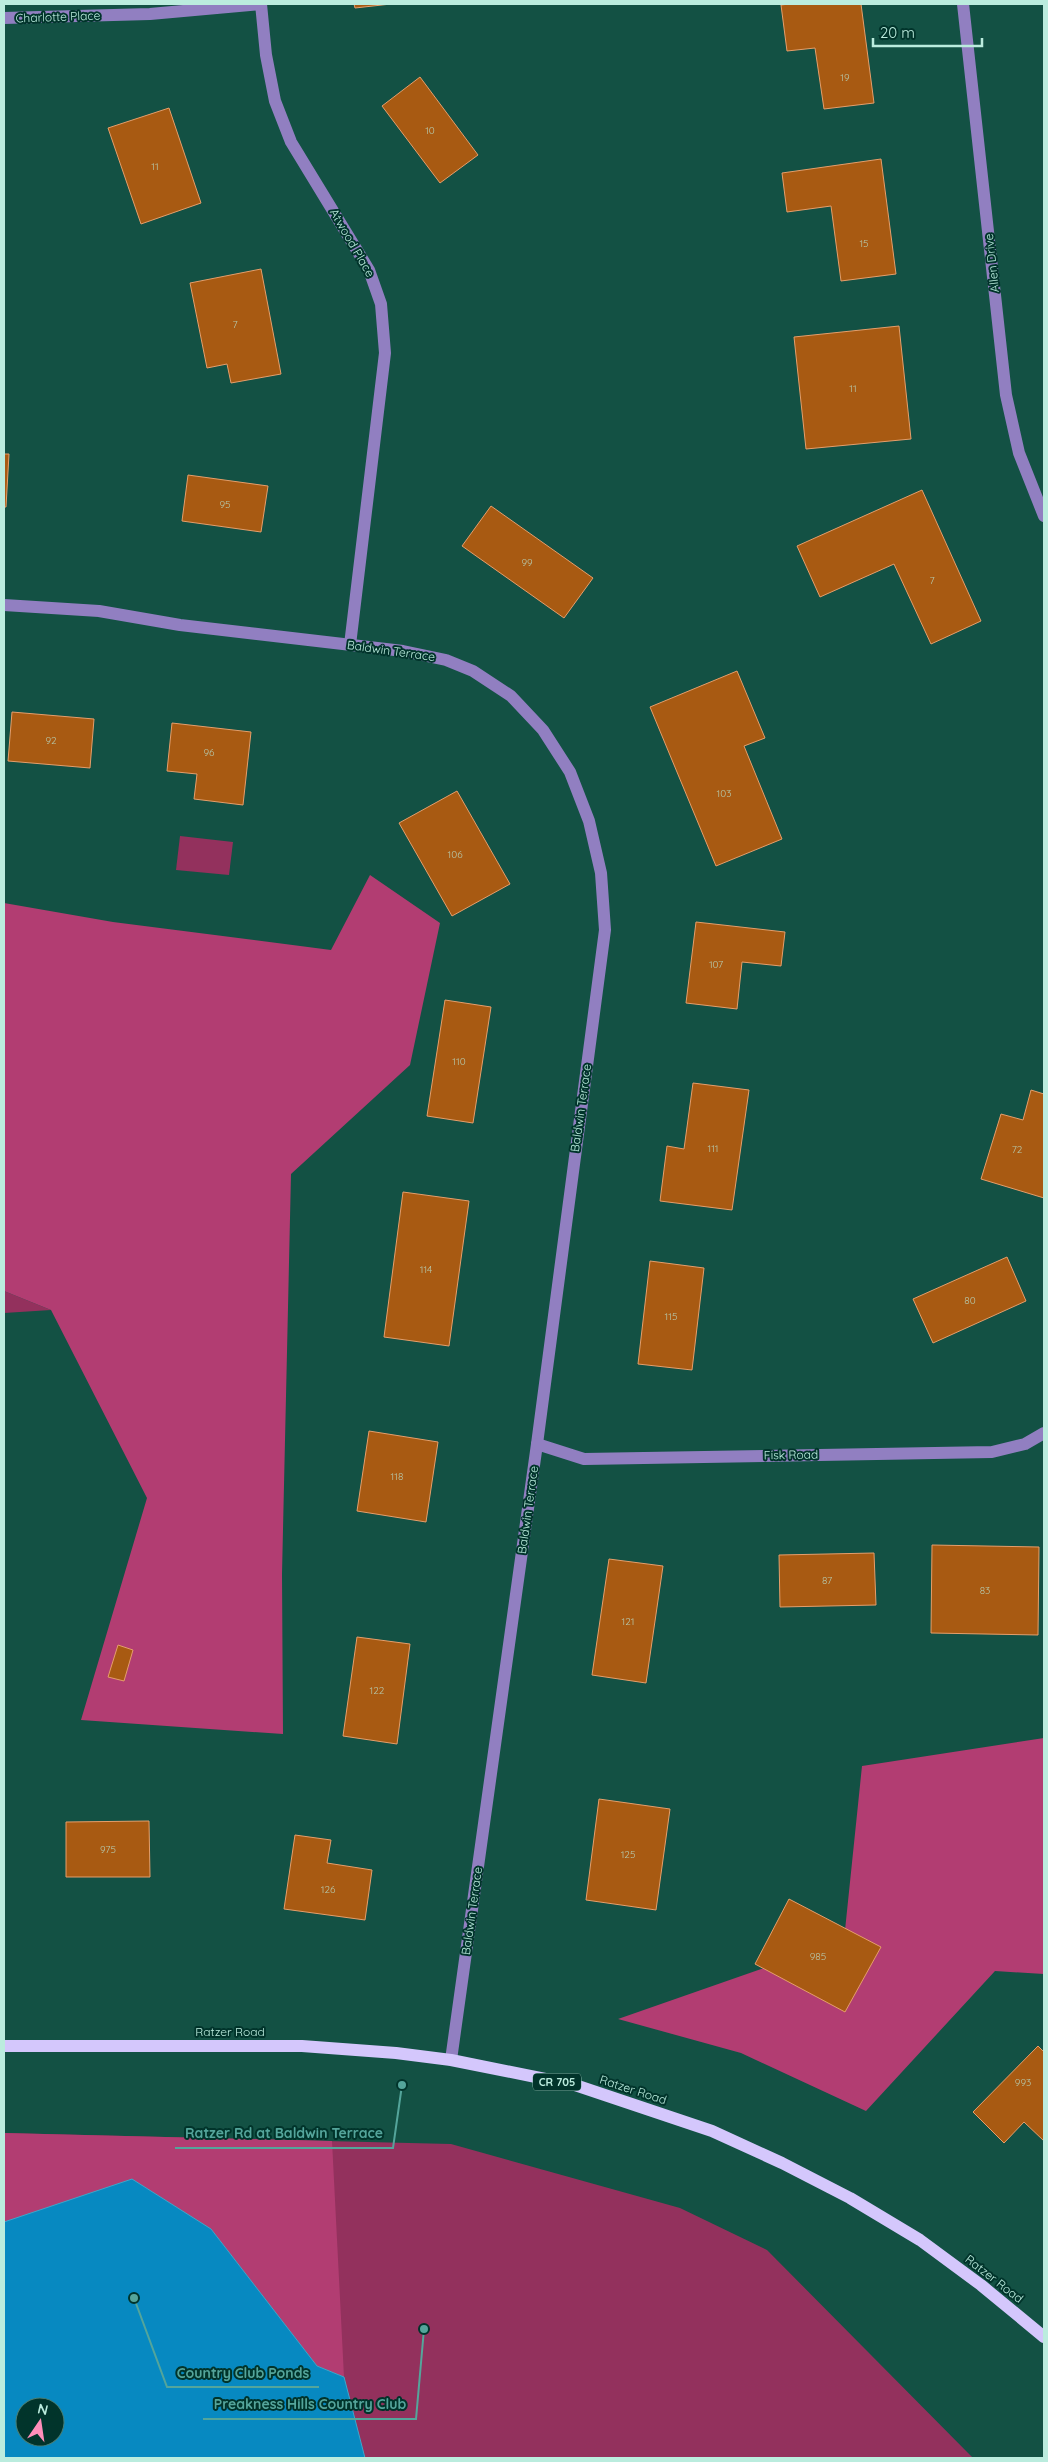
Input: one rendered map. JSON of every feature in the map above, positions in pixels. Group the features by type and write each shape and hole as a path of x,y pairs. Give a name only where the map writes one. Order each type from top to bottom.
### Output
{"main road":[{"name":"Ratzer Road","path":"4,2046 302,2046 396,2053 451,2060 575,2085 712,2131 782,2163 850,2198 920,2240 981,2285 1044,2337"}],"street":[{"name":"Charlotte Place","path":"4,18 150,14 261,4"},
{"name":"Atwood Place","path":"261,4 266,55 276,101 292,142 370,270 380,304 385,354 350,645"},
{"name":"Allen Drive","path":"963,4 1006,395 1019,453 1044,516"},
{"name":"Baldwin Terrace","path":"4,605 99,611 180,626 403,651 446,660 473,671 511,696 543,730 570,772 589,821 601,873 605,930 537,1444 451,2060"},
{"name":"Fisk Road","path":"537,1444 584,1459 992,1452 1025,1444 1044,1433"}],"shaded area":[{"path":"180,836 233,842 229,875 176,870"},
{"path":"370,875 440,923 410,1065 291,1174 282,1574 283,1734 81,1720 147,1498 51,1310 4,1291 4,903 113,922 331,950"},
{"path":"4,1291 51,1310 4,1313"},
{"path":"1044,1738 1044,1974 995,1971 866,2111 741,2053 618,2019 844,1940 862,1766"},
{"path":"4,2133 451,2144 680,2208 767,2250 973,2458 4,2458"},
{"path":"4,2133 332,2141 344,2377 317,2366 211,2229 4,2222"}],"water":[{"path":"132,2179 211,2229 317,2366 344,2377 365,2458 4,2458 4,2222"}],"building":[{"path":"354,4 391,4 355,8"},
{"path":"861,4 874,103 824,109 815,48 787,51 781,5"},
{"path":"420,77 478,155 440,183 382,106"},
{"path":"169,108 201,203 141,224 108,128"},
{"path":"881,159 896,274 841,281 831,206 787,212 782,173"},
{"path":"261,269 281,374 231,383 227,364 207,368 190,283"},
{"path":"899,326 911,439 806,449 794,337"},
{"path":"4,454 9,454 6,507 4,507"},
{"path":"188,475 268,486 261,532 182,521"},
{"path":"922,490 981,621 931,644 894,564 820,597 797,546"},
{"path":"491,506 593,578 564,618 462,546"},
{"path":"737,671 765,738 744,746 782,839 716,866 650,707"},
{"path":"12,712 94,719 90,768 8,761"},
{"path":"172,723 251,732 243,805 194,799 197,774 167,771"},
{"path":"457,791 510,884 452,916 399,823"},
{"path":"696,922 785,932 781,966 742,962 737,1009 686,1003"},
{"path":"445,1000 491,1007 473,1123 427,1116"},
{"path":"693,1083 749,1090 732,1210 660,1201 667,1146 684,1149"},
{"path":"1031,1090 1044,1094 1044,1198 981,1179 1001,1114 1023,1120"},
{"path":"403,1192 469,1201 449,1346 384,1337"},
{"path":"1007,1257 1026,1301 933,1343 913,1299"},
{"path":"650,1261 704,1268 692,1370 638,1364"},
{"path":"369,1431 438,1442 426,1522 357,1511"},
{"path":"932,1545 1039,1547 1038,1635 931,1633"},
{"path":"874,1553 876,1605 780,1607 779,1555"},
{"path":"609,1559 663,1566 646,1683 592,1675"},
{"path":"357,1637 410,1644 397,1744 343,1736"},
{"path":"118,1645 133,1650 124,1681 108,1677"},
{"path":"599,1799 670,1809 656,1910 586,1900"},
{"path":"149,1821 150,1877 66,1877 66,1822"},
{"path":"295,1835 331,1840 327,1863 372,1870 365,1920 284,1909"},
{"path":"789,1899 881,1947 845,2012 755,1964"},
{"path":"1038,2046 1044,2052 1044,2141 1024,2122 1004,2143 973,2112"}],"place":[{"name":"Ratzer Rd at Baldwin Terrace","path":"402,2085"},
{"name":"Country Club Ponds","path":"134,2298"},
{"name":"Preakness Hills Country Club","path":"424,2329"}]}
